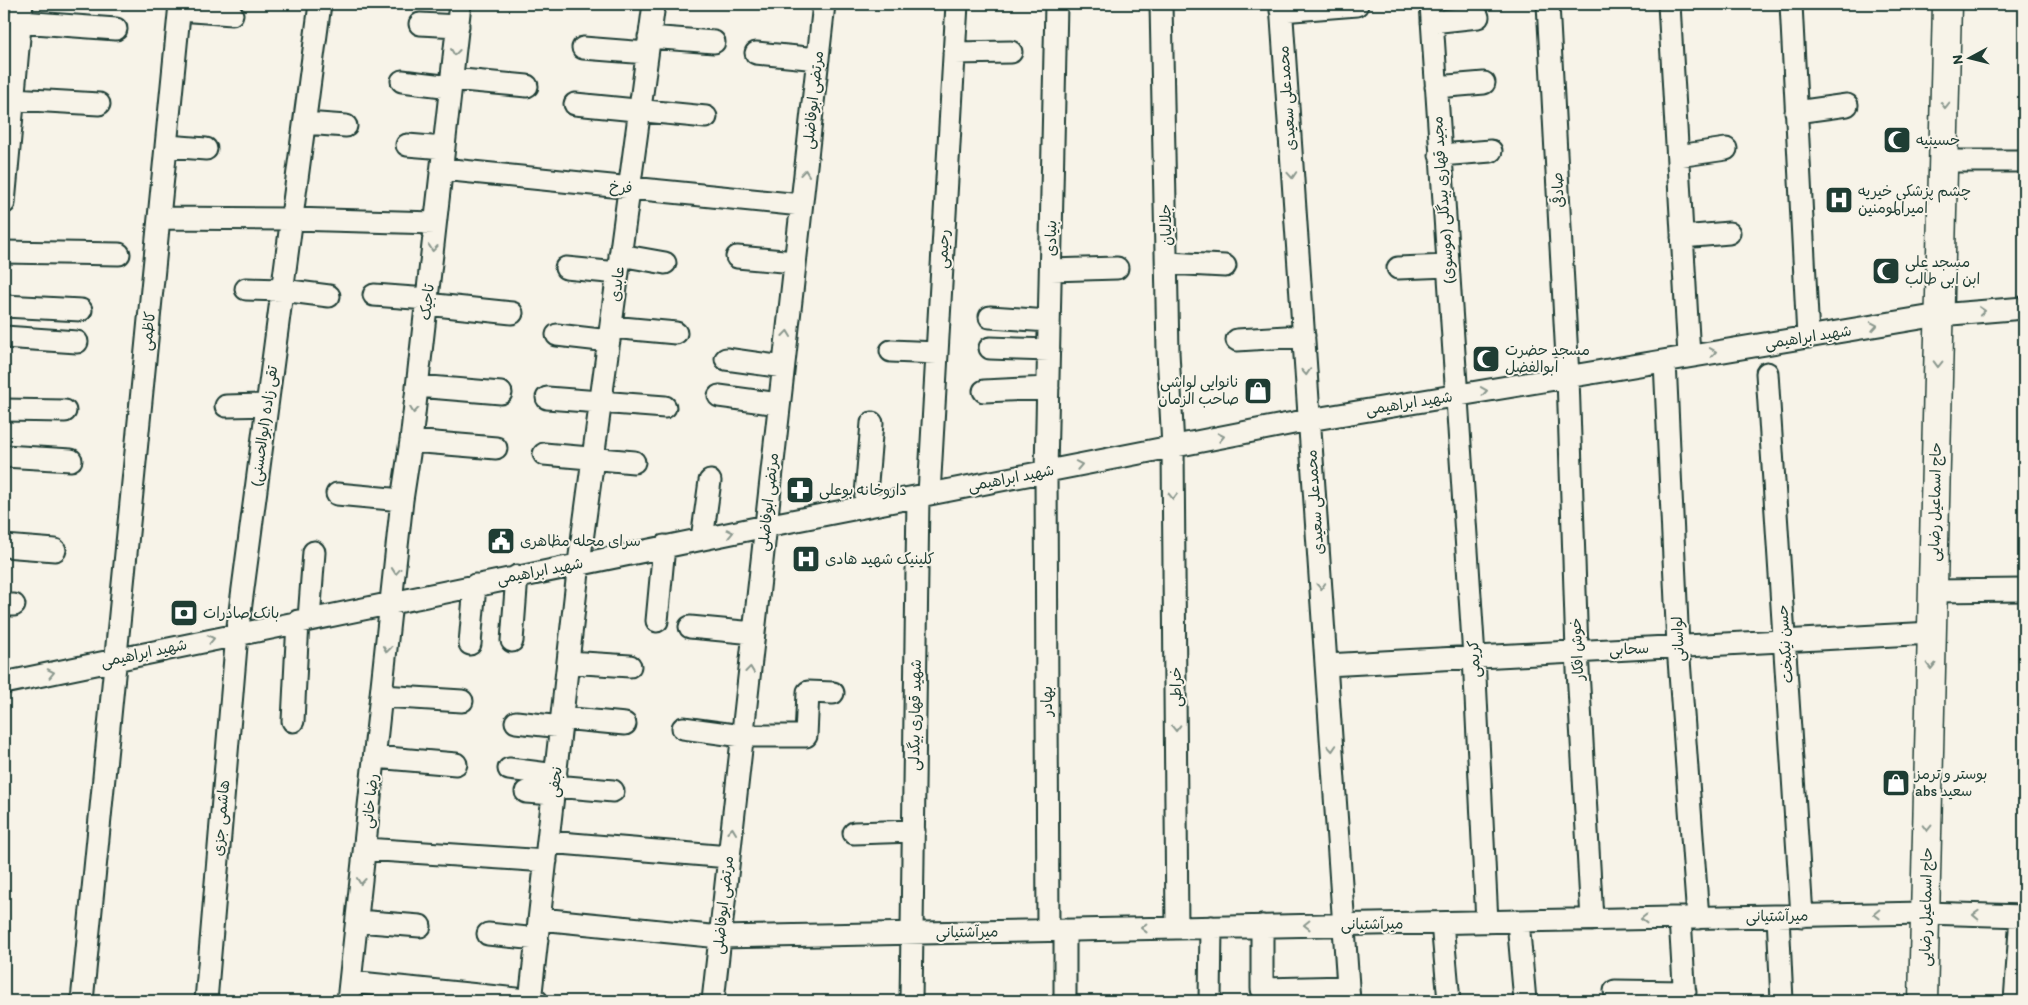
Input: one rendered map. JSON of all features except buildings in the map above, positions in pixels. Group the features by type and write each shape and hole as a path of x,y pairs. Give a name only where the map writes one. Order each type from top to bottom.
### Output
{"main road":[{"name":"حاج اسماعیل رضایی","path":"1924,1001 1947,4"}],"street":[{"name":"تقی زاده (ابوالحسنی)","path":"236,634 320,4"},
{"name":"تاجیک","path":"393,601 402,500 411,441 460,4"},
{"name":"عابدی","path":"580,563 654,4"},
{"name":"مرتضی ابوفاضلی","path":"713,1001 824,4"},
{"name":"رحیمی","path":"924,496 937,353 957,4"},
{"name":"بنیادی","path":"1046,472 1056,4"},
{"name":"جلالیان","path":"1161,4 1173,447"},
{"name":"صادقی","path":"1548,4 1568,377"},
{"path":"1669,4 1690,356"},
{"path":"1791,4 1808,337"},
{"path":"1281,7 1357,5"},
{"path":"180,7 232,14"},
{"name":"کاظمی","path":"82,1001 180,7"},
{"name":"محمدعلی سعیدی","path":"1281,7 1349,994"},
{"path":"4,203 21,13 116,29"},
{"path":"1432,13 1478,18"},
{"name":"مجید قهاری بیدگلی (موسوی)","path":"1432,13 1456,396"},
{"path":"420,24 458,26"},
{"path":"583,48 714,42"},
{"path":"954,53 1011,52"},
{"path":"756,53 818,59"},
{"path":"402,81 527,86"},
{"path":"1436,87 1484,83"},
{"path":"13,99 99,104"},
{"path":"575,104 706,117"},
{"path":"1796,112 1848,105"},
{"path":"305,123 346,126"},
{"path":"407,145 444,148"},
{"path":"167,146 206,149"},
{"path":"1678,156 1726,149"},
{"path":"1440,155 1491,151"},
{"path":"1943,161 2024,161"},
{"name":"فرخ","path":"442,169 801,205"},
{"path":"160,218 436,223"},
{"path":"1682,237 1729,233"},
{"path":"4,252 119,254"},
{"path":"737,257 795,262"},
{"path":"566,268 665,263"},
{"path":"1167,263 1225,266"},
{"path":"1398,268 1448,266"},
{"path":"1051,270 1117,268"},
{"path":"246,289 282,290 329,296"},
{"path":"374,295 512,313"},
{"path":"4,306 81,310"},
{"name":"شهید ابراهیمی","path":"4,683 664,546 1309,420 1939,315 2024,308"},
{"path":"990,317 1050,320"},
{"path":"558,335 676,333"},
{"path":"1237,340 1304,336"},
{"path":"4,337 77,342"},
{"path":"990,348 1049,350"},
{"path":"890,351 937,353"},
{"path":"726,359 783,367"},
{"name":"لواسانی","path":"1665,361 1689,918 1685,996"},
{"name":"حسن نیکبخت","path":"1767,373 1802,916"},
{"name":"خوش افکار","path":"1568,377 1577,652 1592,920"},
{"path":"417,386 501,393"},
{"path":"984,391 1048,388"},
{"path":"719,396 779,404"},
{"name":"کریمی","path":"1456,396 1474,657 1487,922"},
{"path":"547,398 665,407"},
{"path":"226,406 267,405"},
{"path":"4,410 65,411"},
{"path":"865,506 872,422"},
{"path":"411,441 496,448"},
{"name":"خراطی","path":"1173,447 1177,928"},
{"path":"544,454 634,462"},
{"path":"4,456 71,460"},
{"name":"بهادر","path":"1046,472 1056,930 1065,1001"},
{"path":"702,539 710,481"},
{"path":"336,494 402,500"},
{"name":"شهید قهاری بیگدلی","path":"912,1001 914,831 924,496"},
{"path":"4,546 56,550"},
{"path":"657,621 664,546"},
{"path":"293,721 303,620 314,552"},
{"name":"نجفی","path":"530,1001 580,563"},
{"path":"512,641 517,576"},
{"path":"470,644 475,585"},
{"path":"1933,591 2024,590"},
{"name":"رضا خانی","path":"349,992 393,601"},
{"path":"690,627 754,633"},
{"name":"سحابی","path":"1326,665 1932,633"},
{"name":"هاشمی جزی","path":"206,1001 236,634"},
{"path":"568,662 630,666"},
{"path":"683,728 742,736 806,736 808,692 833,693"},
{"path":"382,696 462,701"},
{"path":"516,722 625,724"},
{"path":"375,757 456,764"},
{"path":"509,769 555,785 613,790"},
{"path":"526,792 555,785"},
{"path":"854,833 914,831"},
{"path":"365,849 547,851 729,857"},
{"name":"میرآشتیانی","path":"488,934 539,929 720,937 1778,916 1925,914 2022,916"},
{"path":"1778,916 1782,1001"},
{"path":"2015,1001 2022,916"},
{"path":"357,921 420,926"},
{"path":"1518,921 1525,1001"},
{"path":"1442,923 1449,1001"},
{"path":"1262,926 1262,989 1349,994"},
{"path":"1210,1001 1211,927"},
{"path":"1615,991 1685,996"},
{"path":"349,992 537,1001"}],"place":[{"name":"حسینیه","path":"1897,140"},
{"name":"چشم پزشکی خیریه امیرالمومنین","path":"1839,200"},
{"name":"مسجد علی ابن ابی طالب","path":"1886,271"},
{"name":"مسجد حضرت ابوالفضل","path":"1486,359"},
{"name":"نانوایی لواشی صاحب الزمان","path":"1258,391"},
{"name":"داروخانه بوعلی","path":"800,490"},
{"name":"سرای محله مظاهری","path":"501,541"},
{"name":"کلینیک شهید هادی","path":"806,559"},
{"name":"بانک صادرات","path":"184,613"},
{"name":"بوستر و ترمز abs سعید","path":"1896,783"}]}
